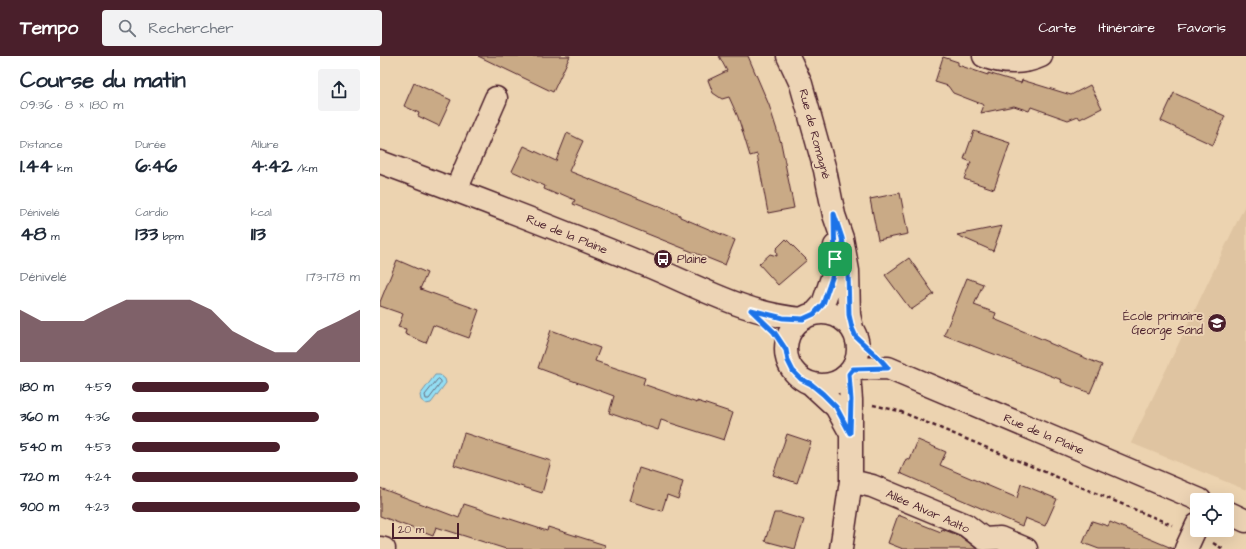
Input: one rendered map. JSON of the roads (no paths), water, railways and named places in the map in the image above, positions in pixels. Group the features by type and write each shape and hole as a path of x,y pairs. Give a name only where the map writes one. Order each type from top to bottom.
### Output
{"street":[{"name":"Rue de Romagné","path":"788,56 801,84 826,170 834,214 842,238 848,271 849,315 854,333"},
{"path":"984,56 1003,62 1019,62 1035,59 1041,56"},
{"path":"456,190 496,98"},
{"name":"Rue de la Plaine","path":"380,162 456,190 646,265 751,310 783,318 809,317"},
{"name":"Rue de Romagné","path":"809,317 823,304 835,269 834,214"},
{"name":"Rue de la Plaine","path":"751,310 774,332 786,350"},
{"path":"841,549 851,481 851,372 857,359 859,348 854,333 844,321 825,313 809,317 794,327 788,338 786,350 788,361 793,371 801,379 811,384 836,407 850,433"},
{"name":"Rue de la Plaine","path":"854,333 888,368 1190,496"},
{"name":"Rue de la Plaine","path":"851,372 888,368"},
{"path":"811,384 831,384 841,380 851,372"},
{"name":"Allée Alvar Aalto","path":"851,481 872,486 966,525 984,539 1000,538 1026,549"},
{"path":"1234,515 1246,521"},
{"path":"380,548 384,549"}],"water":[{"path":"435,375 440,375 445,379 446,383 431,403 426,404 421,400 420,395"}],"place":[{"name":"Plaine","path":"663,259"},
{"name":"École primaire George Sand","path":"1217,323"}]}
